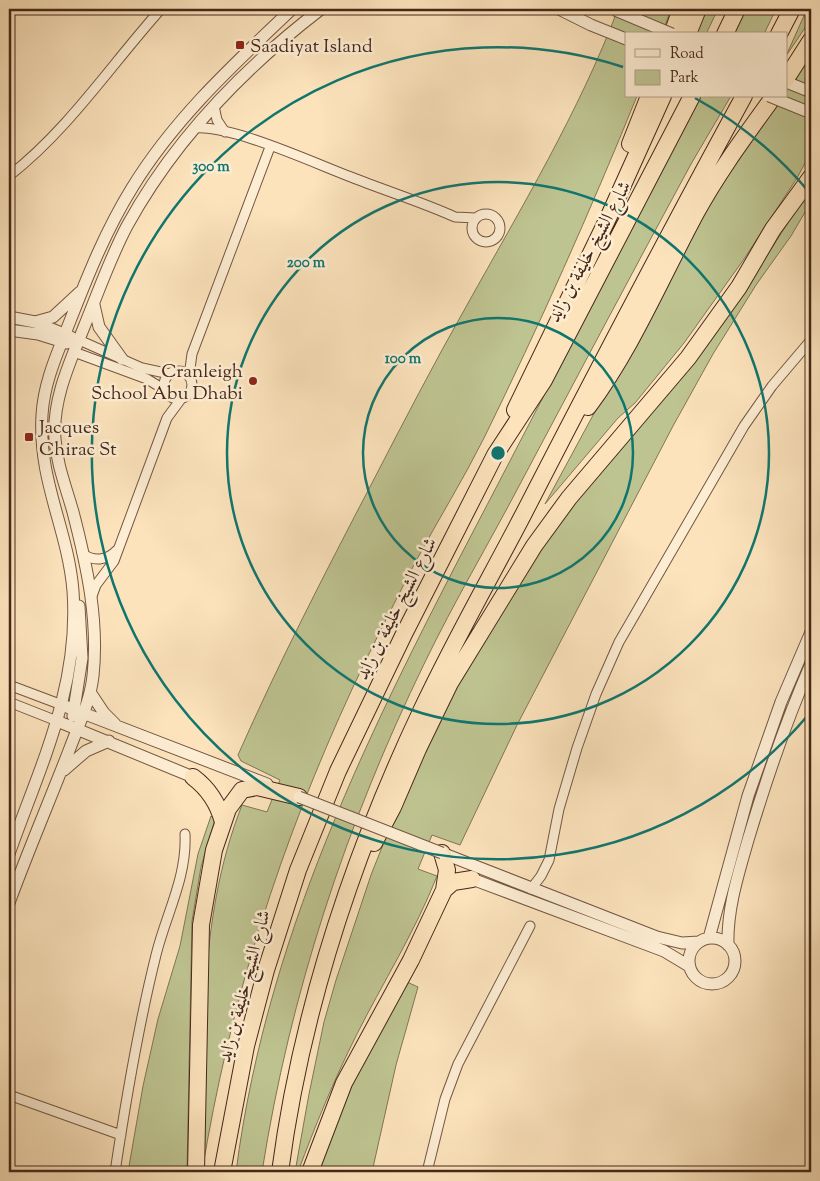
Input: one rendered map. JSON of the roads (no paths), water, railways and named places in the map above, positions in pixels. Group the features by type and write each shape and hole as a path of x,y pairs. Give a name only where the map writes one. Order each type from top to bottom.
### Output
{"highway":[{"path":"673,32 681,9"},
{"path":"689,32 698,9"},
{"path":"726,32 737,9"},
{"path":"780,32 792,9"},
{"path":"788,77 811,40"},
{"path":"589,254 648,98"},
{"path":"495,456 662,98"},
{"name":"شارع الشيخ خليفة بن زايد","path":"222,1172 236,1092 255,1008 277,932 307,848 353,738 495,456 544,380 691,98"},
{"path":"280,1172 294,1088 314,1000 357,867 388,786 423,706 743,98"},
{"path":"564,435 589,406 610,374 708,192 733,151 773,98"},
{"path":"357,867 387,820 428,727 454,676 534,546 569,498 688,358 739,287 774,229 811,177"},
{"path":"193,777 205,787 215,800 223,822"},
{"path":"196,1172 200,925 210,868 223,822 232,801 242,790 252,786 299,797"},
{"path":"310,1172 321,1139 344,1083 411,960 444,890 447,870 442,853"},
{"path":"444,890 459,880 472,879"}],"street":[{"path":"9,176 38,153 66,124 127,47 161,9"},
{"path":"9,903 78,729 74,720 90,692 95,646 91,599 82,553 59,467 55,432 69,343 83,289 111,226 146,166 180,122 219,79 292,9"},
{"path":"9,854 57,721 72,659 73,590 67,553 49,493 42,448 43,401 48,377 96,297 114,252 139,205 166,164 214,106 273,48 321,9"},
{"path":"559,9 625,40"},
{"path":"614,9 667,32"},
{"path":"788,81 811,92"},
{"path":"773,98 811,113"},
{"path":"214,106 217,120 225,132"},
{"path":"194,128 210,128 270,147 455,217 476,218 486,214 495,218 498,222 499,232 489,242 479,241 455,217"},
{"path":"91,599 96,585 112,565 167,418 181,399 191,392 193,384 190,376 192,354 270,147"},
{"path":"473,234 473,222 476,218"},
{"path":"69,343 109,242 111,226"},
{"path":"34,322 53,317 83,289"},
{"path":"96,297 94,312 99,327 122,359"},
{"path":"9,317 34,322 69,343 147,379 173,398 181,399"},
{"path":"9,330 38,334 122,359 148,370 172,373 182,371 190,376"},
{"path":"9,336 69,343"},
{"path":"531,889 542,876 549,860 559,809 577,748 596,694 619,642 744,426 772,386 811,340"},
{"path":"167,418 164,383 192,354"},
{"path":"82,553 92,558 100,559 110,557 117,550"},
{"path":"73,590 80,609 82,644 79,713"},
{"path":"689,966 691,950 704,940 750,788 811,632"},
{"path":"728,945 728,924 731,904 756,814 811,664"},
{"path":"9,685 657,937 682,943 719,940 728,945 734,954 734,965 730,975 722,982 712,985 702,983 694,976 689,966 664,951 472,879"},
{"path":"90,692 104,713 118,727"},
{"path":"9,702 193,777"},
{"path":"60,775 86,751 109,742"},
{"path":"115,1172 137,1039 154,961 182,873 185,834"},
{"path":"427,1172 445,1099 458,1064 530,926"},
{"path":"9,1095 121,1135"}],"place":[{"name":"Saadiyat Island","path":"240,45"},
{"name":"Cranleigh School Abu Dhabi","path":"253,381"},
{"name":"Jacques Chirac St","path":"29,437"}]}
